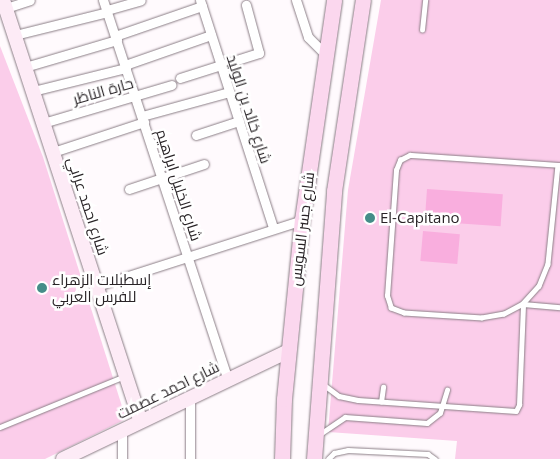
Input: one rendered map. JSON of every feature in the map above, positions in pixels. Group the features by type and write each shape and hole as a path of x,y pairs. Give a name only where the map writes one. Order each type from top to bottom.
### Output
{"main road":[{"name":"شارع جسر السويس","path":"282,459 288,351 302,220 324,53 334,0"},
{"name":"شارع جسر السويس","path":"314,459 334,191 363,0"}],"street":[{"path":"4,4 30,0"},
{"name":"شارع الخليل ابراهيم","path":"104,0 228,380"},
{"path":"15,35 141,0"},
{"path":"296,0 308,37 324,53"},
{"path":"25,67 116,38 201,3"},
{"name":"شارع خالد بن الوليد","path":"201,3 273,227"},
{"name":"شارع احمد عرابي","path":"4,4 141,422"},
{"path":"180,78 260,51 246,5"},
{"path":"33,92 125,66 211,35"},
{"name":"حارة الناظر","path":"43,123 171,85"},
{"path":"53,152 143,119 229,92"},
{"path":"196,135 239,121"},
{"path":"129,189 204,164"},
{"path":"97,286 273,227 302,220"},
{"name":"شارع احمد عصمت","path":"63,459 288,351"},
{"path":"190,398 190,459"},
{"path":"122,430 122,459"}],"lane":[{"path":"422,30 425,0"},
{"path":"410,155 559,165 548,264 540,286 524,304 504,314 482,318 404,313 391,308 387,296 396,170 400,160 410,155"},
{"path":"320,379 339,396 442,408 512,412 518,409 524,304"},
{"path":"524,304 560,307"},
{"path":"0,427 126,375"},
{"path":"381,402 383,387"},
{"path":"316,438 329,426 345,418 421,424 432,420 442,408 447,390"},
{"path":"328,459 343,450 428,454 435,459"}],"shaded area":[{"path":"381,0 560,0 560,459 455,459 457,441 328,432 348,190"},
{"name":"إسطبلات الزهراء للفرس العربي","path":"0,46 43,157 126,419 45,459 0,459"},
{"path":"427,189 503,194 501,226 425,221"},
{"path":"423,231 460,234 457,264 420,261"}],"place":[{"name":"El-Capitano","path":"370,218"},
{"name":"إسطبلات الزهراء للفرس العربي","path":"42,288"}]}
